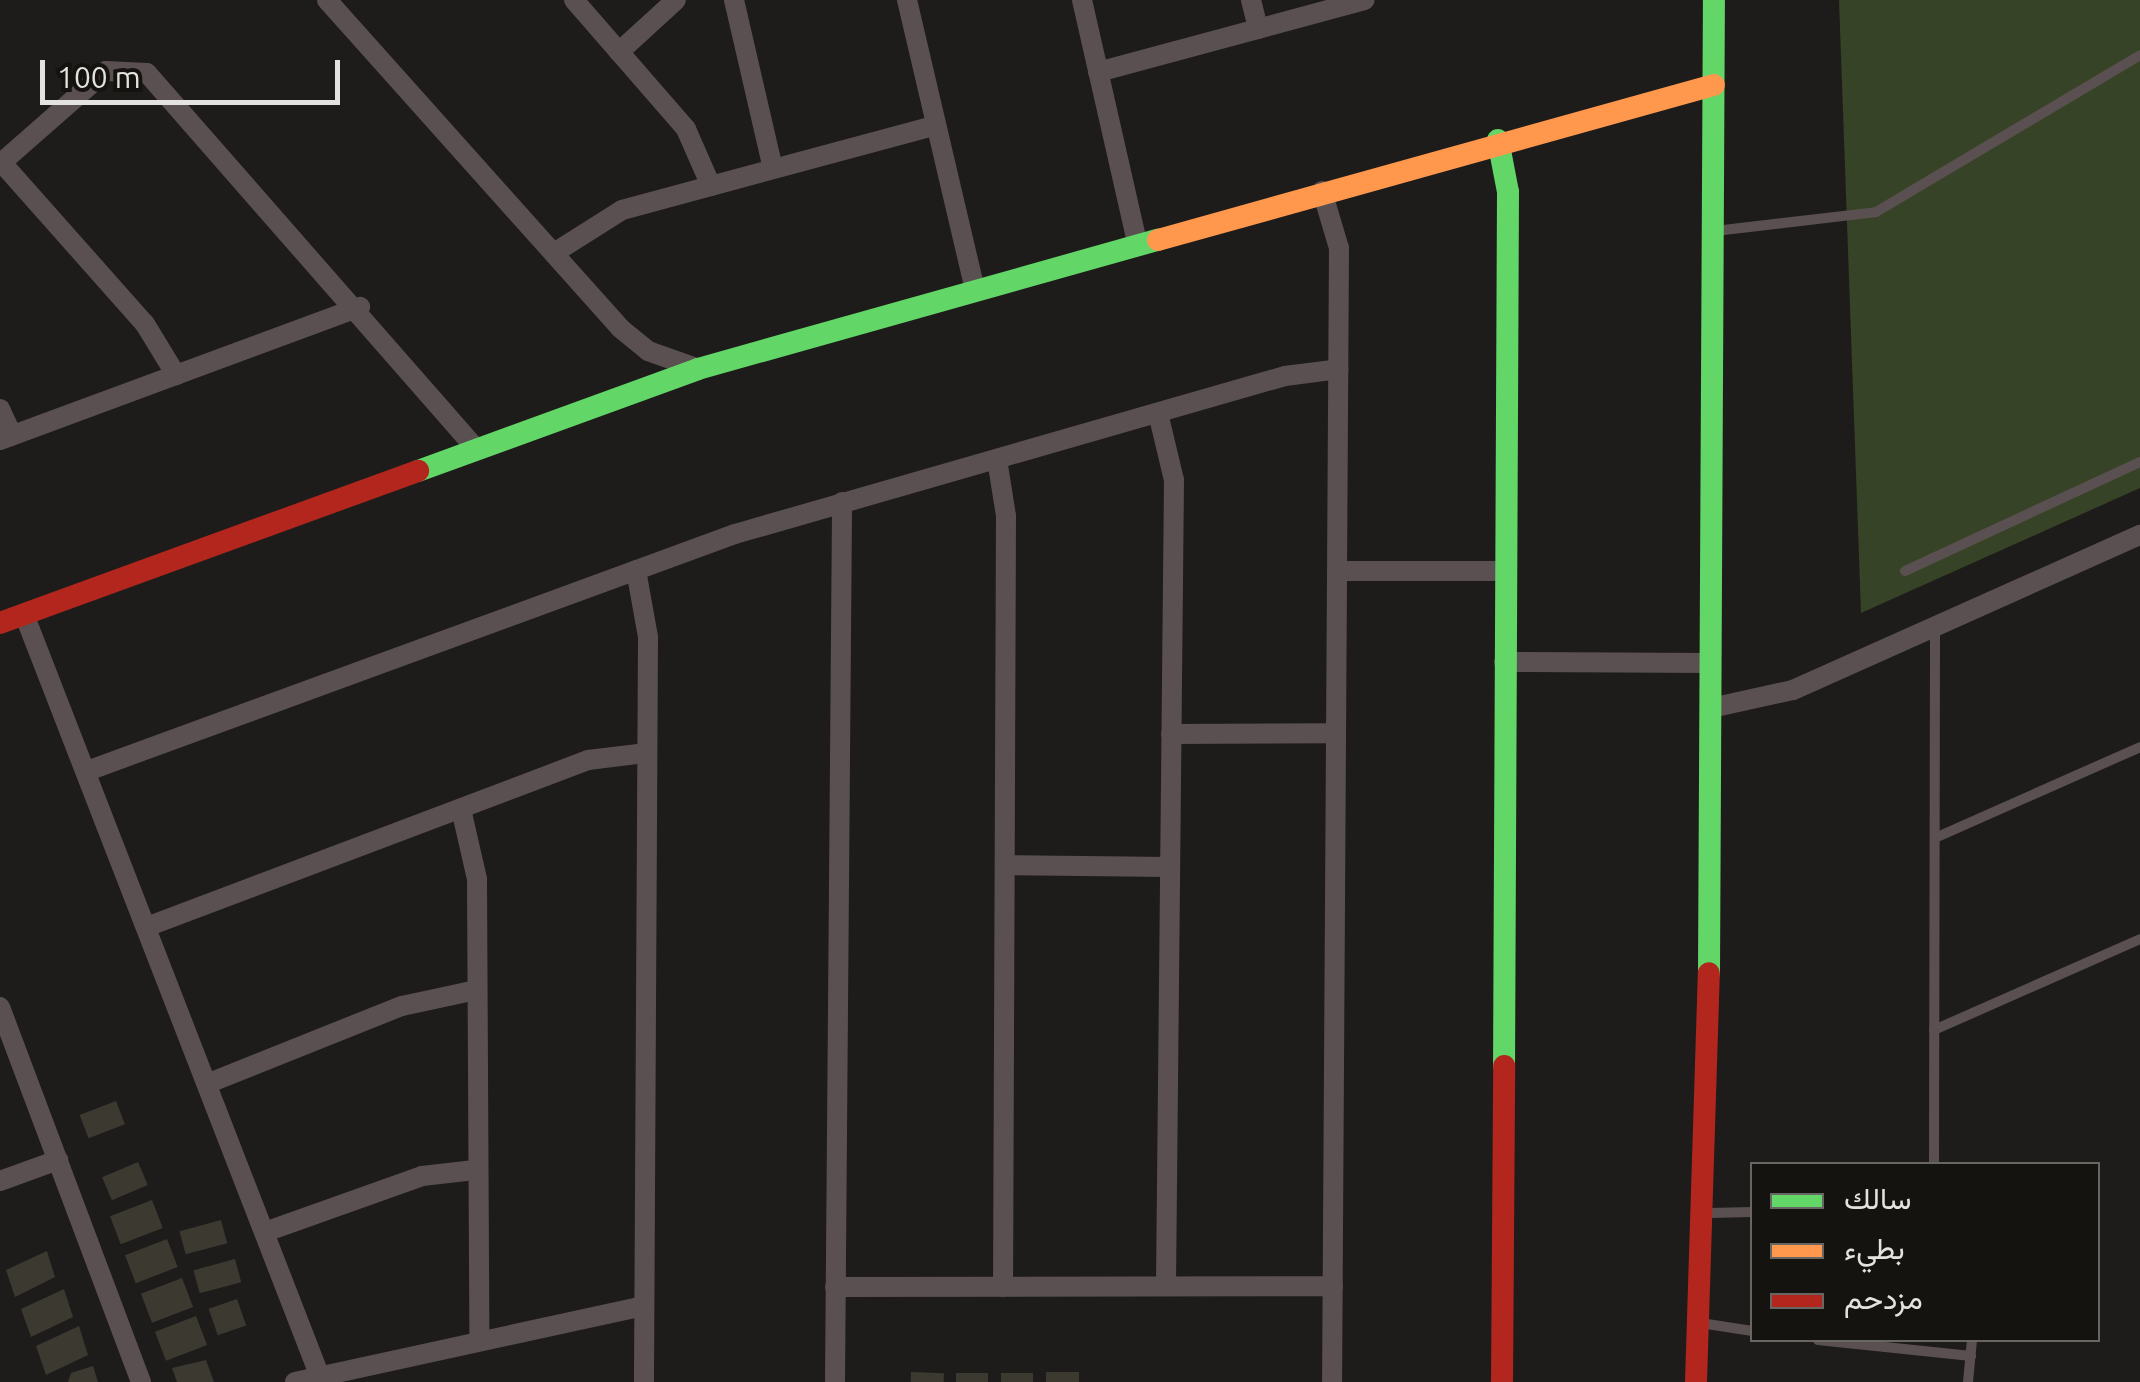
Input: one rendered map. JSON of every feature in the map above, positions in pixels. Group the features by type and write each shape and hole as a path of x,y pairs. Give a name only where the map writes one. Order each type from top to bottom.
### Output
{"street":[{"path":"326,0 634,340 698,369"},
{"path":"574,0 686,129 711,186"},
{"path":"619,52 676,0"},
{"path":"734,0 773,169"},
{"path":"907,0 975,289"},
{"path":"1082,0 1136,243"},
{"path":"1252,0 1258,29"},
{"path":"1098,72 1364,0"},
{"path":"1714,0 1707,1328 1717,1382"},
{"path":"176,375 145,324 1,163 99,76 140,70 360,307 476,448"},
{"path":"0,622 698,369 1498,140 1714,85"},
{"path":"554,254 607,215 936,125"},
{"path":"1498,140 1508,192 1502,1382"},
{"path":"1322,191 1338,233 1332,1382"},
{"path":"0,408 6,438 360,307"},
{"path":"90,770 636,570 842,502 1158,413 1339,369"},
{"path":"1158,413 1174,480 1166,1286"},
{"path":"997,459 1006,516 1003,1287"},
{"path":"835,1382 842,502"},
{"path":"1711,708 1793,690 2140,535"},
{"path":"636,570 648,620 644,1382"},
{"path":"1338,571 1505,571"},
{"path":"24,614 90,770 319,1374"},
{"path":"1504,662 1712,663"},
{"path":"1172,734 1336,733"},
{"path":"149,926 588,760 645,753"},
{"path":"461,809 477,878 475,1170 479,1336"},
{"path":"1004,865 1170,867"},
{"path":"209,1083 402,1006 476,990"},
{"path":"0,1007 142,1382"},
{"path":"0,1181 58,1160"},
{"path":"265,1232 422,1176 475,1170"},
{"path":"835,1287 1333,1286"},
{"path":"295,1382 479,1336 644,1306"},
{"path":"1696,1382 1707,1328"}],"lane":[{"path":"1714,231 1876,212 2140,55"},
{"path":"1905,570 2140,462"},
{"path":"1934,1162 1935,626"},
{"path":"1934,838 2140,747"},
{"path":"1934,1030 2140,939"},
{"path":"1708,1214 1750,1212"},
{"path":"1707,1328 1750,1331"},
{"path":"1837,1342 1971,1356"},
{"path":"1968,1382 1972,1342"}],"green space":[{"path":"1839,0 2140,0 2140,488 1861,613"}],"building":[{"path":"116,1101 125,1124 89,1138 80,1115"},
{"path":"138,1162 148,1185 112,1200 102,1177"},
{"path":"152,1200 163,1228 121,1244 110,1216"},
{"path":"221,1220 227,1243 186,1254 179,1231"},
{"path":"167,1239 178,1267 136,1283 125,1255"},
{"path":"47,1251 55,1277 15,1297 6,1270"},
{"path":"235,1259 241,1282 200,1293 193,1270"},
{"path":"182,1278 193,1307 152,1323 141,1294"},
{"path":"64,1289 73,1317 31,1337 21,1309"},
{"path":"237,1299 246,1325 218,1335 209,1309"},
{"path":"196,1316 207,1345 166,1361 155,1332"},
{"path":"79,1326 88,1355 46,1375 36,1346"},
{"path":"206,1360 214,1382 177,1382 172,1368"},
{"path":"93,1366 98,1382 68,1382 71,1373"},
{"path":"911,1372 944,1373 944,1382 911,1382"},
{"path":"1046,1372 1079,1372 1079,1382 1046,1382"},
{"path":"956,1373 988,1373 988,1382 956,1382"},
{"path":"1001,1373 1033,1373 1033,1382 1001,1382"}],"traffic: fast":[{"path":"1709,973 1714,0"},
{"path":"1498,140 1508,192 1504,1066"},
{"path":"418,471 698,369 1158,240"}],"traffic: slow":[{"path":"1158,240 1714,85"}],"traffic: jam":[{"path":"0,623 418,471"},
{"path":"1696,1382 1709,973"},
{"path":"1502,1382 1504,1066"}]}
